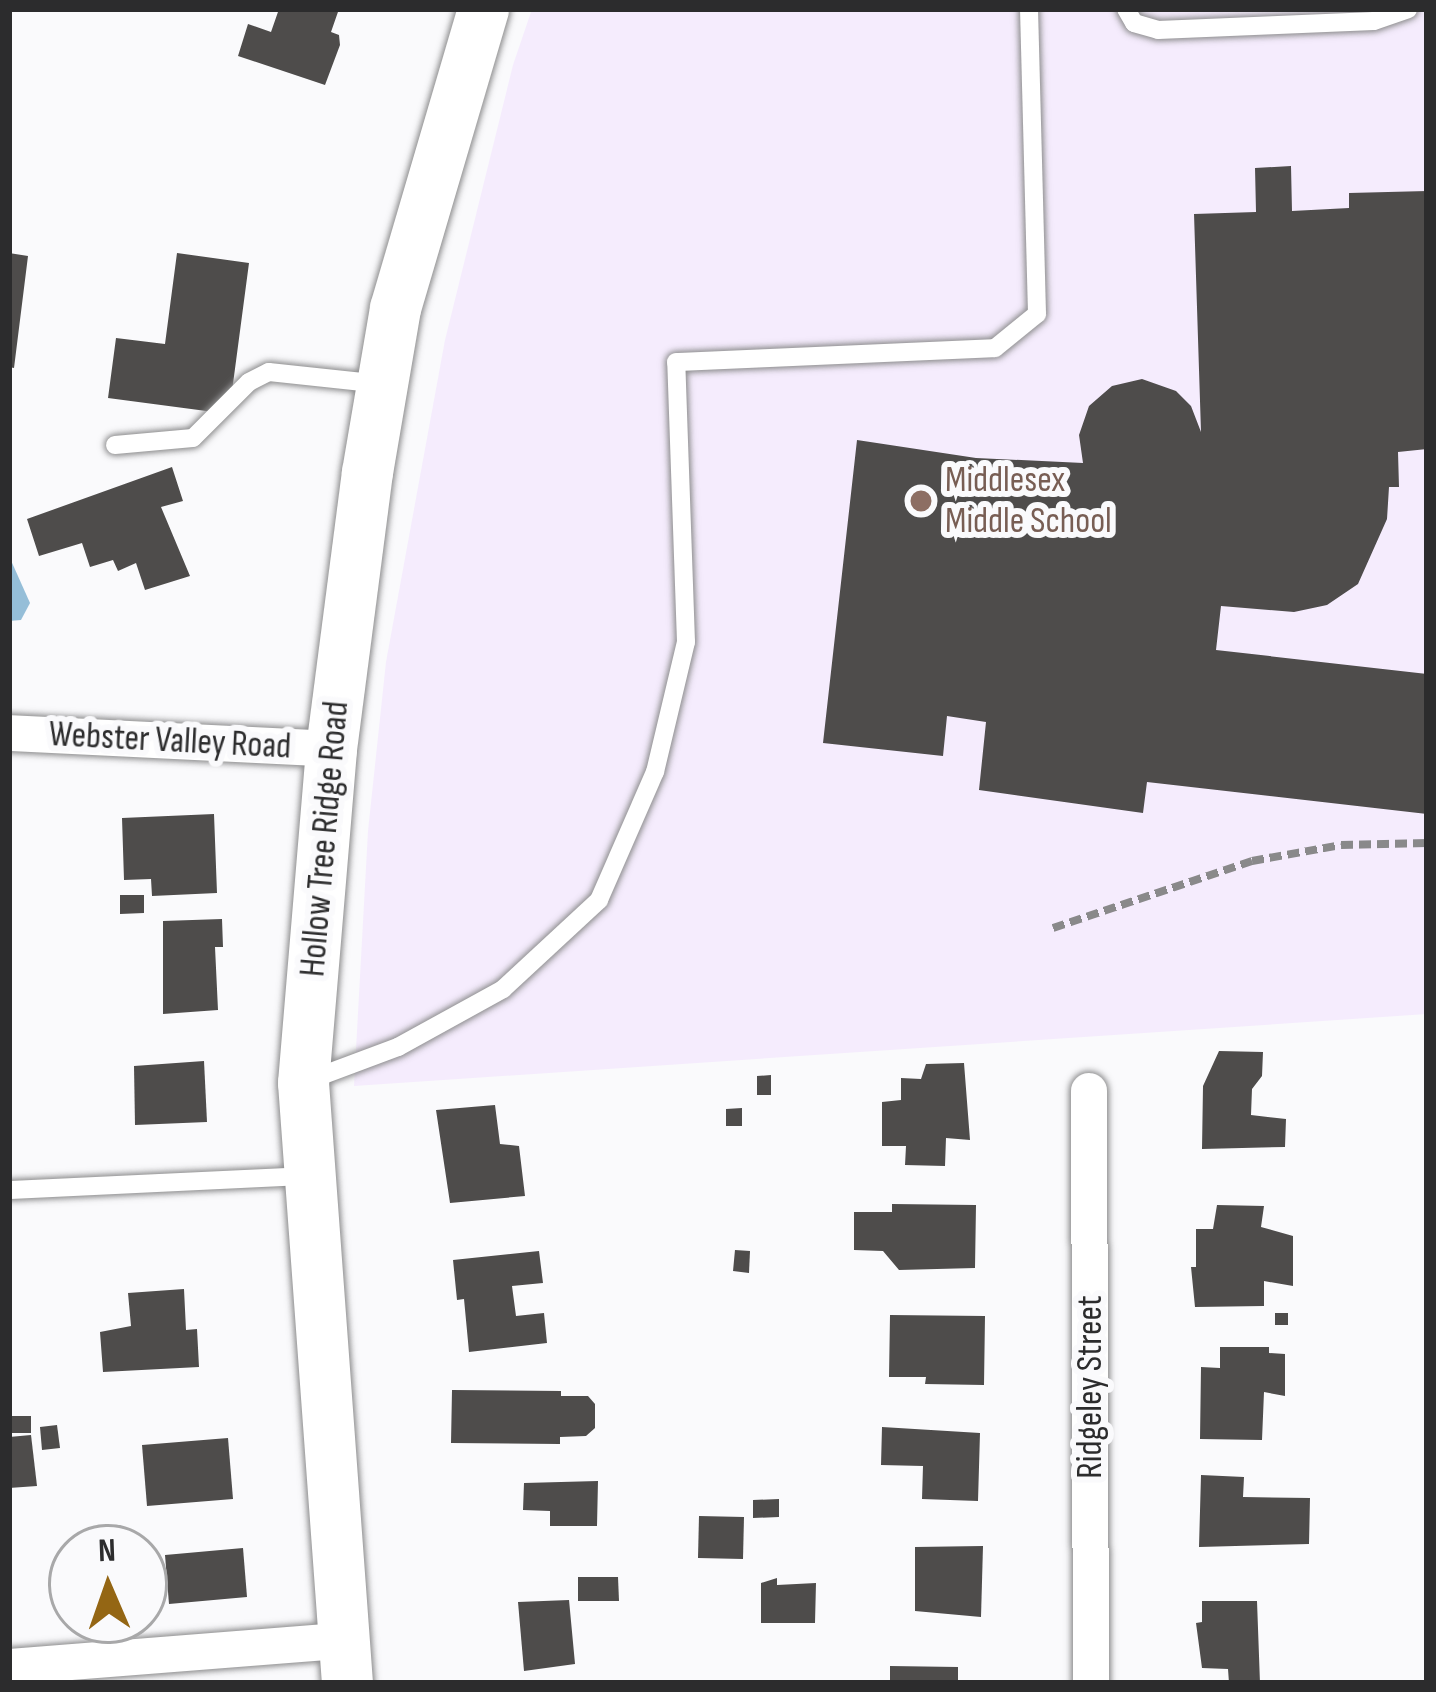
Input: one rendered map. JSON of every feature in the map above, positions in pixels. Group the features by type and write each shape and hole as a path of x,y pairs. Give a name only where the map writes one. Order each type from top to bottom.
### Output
{"main road":[{"name":"Hollow Tree Ridge Road","path":"345,1662 303,1082 331,749 382,384 395,308 483,9"}],"street":[{"name":"Webster Valley Road","path":"9,733 331,749"},
{"name":"Ridgeley Street","path":"1089,1091 1091,1683"},
{"path":"9,1667 345,1662"}],"lane":[{"path":"303,1082 398,1047 502,989 598,900 655,772 686,642 676,362 994,348 1037,314 1029,9"},
{"path":"1126,9 1134,22 1158,30 1373,21 1408,9"},
{"path":"115,445 153,446 193,438 249,382 268,372 382,384"},
{"path":"9,1190 310,1176"}],"path":[{"path":"1053,928 1252,861 1341,845 1427,843"}],"shaded area":[{"name":"Middlesex Middle School","path":"532,9 1427,9 1427,1014 354,1086 368,831 386,662 445,340 513,65"}],"water":[{"path":"9,556 30,603 21,620 9,621"}],"building":[{"path":"279,9 339,9 331,32 339,35 340,45 325,85 238,56 248,24 271,32"},
{"path":"1291,166 1292,211 1349,208 1349,193 1427,191 1427,449 1398,452 1399,487 1389,487 1387,519 1358,584 1327,605 1294,612 1221,606 1216,650 1427,674 1427,814 1147,782 1143,813 979,790 986,722 947,716 943,756 823,743 857,440 976,458 1083,463 1079,435 1089,406 1112,386 1142,379 1176,391 1191,406 1201,432 1194,214 1256,212 1255,168"},
{"path":"9,253 28,256 14,368 9,367"},
{"path":"177,253 249,263 229,414 108,398 116,338 165,344"},
{"path":"172,467 183,501 161,507 190,576 145,590 136,563 118,571 113,560 90,567 82,543 39,556 27,519"},
{"path":"214,814 217,893 152,896 151,879 124,880 122,818"},
{"path":"120,895 144,895 144,913 120,914"},
{"path":"222,919 223,947 215,947 218,1010 163,1014 163,921"},
{"path":"1219,1051 1263,1052 1262,1076 1252,1089 1251,1115 1286,1119 1285,1147 1202,1149 1203,1086"},
{"path":"204,1061 207,1122 135,1125 134,1066"},
{"path":"964,1063 970,1140 946,1138 945,1166 905,1165 906,1146 882,1146 882,1102 901,1100 901,1078 921,1079 926,1064"},
{"path":"771,1075 771,1095 757,1095 757,1076"},
{"path":"495,1105 500,1144 519,1146 525,1196 450,1203 436,1110"},
{"path":"742,1108 742,1126 726,1126 726,1109"},
{"path":"892,1204 976,1205 975,1268 899,1270 883,1251 854,1250 854,1212 892,1212"},
{"path":"1217,1205 1264,1206 1261,1227 1293,1236 1293,1286 1264,1281 1264,1306 1195,1307 1191,1267 1196,1267 1196,1229 1213,1229"},
{"path":"735,1250 750,1251 749,1273 733,1271"},
{"path":"539,1251 543,1283 512,1286 516,1316 544,1313 547,1343 469,1352 464,1299 457,1300 453,1260"},
{"path":"184,1289 186,1330 197,1329 199,1367 103,1372 100,1332 131,1326 128,1293"},
{"path":"1275,1313 1288,1313 1288,1325 1275,1325"},
{"path":"890,1315 985,1316 984,1385 925,1384 926,1377 889,1377"},
{"path":"1220,1347 1269,1347 1269,1353 1285,1354 1285,1396 1264,1392 1262,1440 1200,1439 1201,1367 1220,1368"},
{"path":"452,1390 561,1391 561,1396 588,1396 595,1404 595,1428 586,1436 560,1437 560,1444 451,1443"},
{"path":"10,1416 31,1416 31,1433 10,1433"},
{"path":"57,1425 60,1448 42,1450 40,1427"},
{"path":"882,1427 980,1433 978,1501 922,1499 923,1466 881,1465"},
{"path":"31,1435 37,1486 9,1488 9,1437"},
{"path":"228,1438 233,1499 147,1506 142,1445"},
{"path":"1201,1475 1244,1477 1243,1497 1310,1498 1309,1544 1199,1547"},
{"path":"598,1481 597,1526 550,1526 550,1511 523,1510 524,1483"},
{"path":"779,1499 779,1517 753,1518 753,1500"},
{"path":"699,1516 744,1517 743,1559 698,1558"},
{"path":"983,1546 981,1617 915,1611 915,1547"},
{"path":"243,1548 247,1597 169,1604 168,1555"},
{"path":"578,1577 618,1577 619,1601 578,1601"},
{"path":"777,1578 777,1585 816,1583 815,1623 761,1623 761,1583"},
{"path":"569,1600 575,1664 524,1671 518,1602"},
{"path":"1202,1601 1257,1601 1260,1683 1229,1683 1228,1669 1202,1668 1196,1623 1202,1622"},
{"path":"890,1666 958,1667 958,1683 890,1683"}],"place":[{"name":"Middlesex Middle School","path":"921,501"}]}
